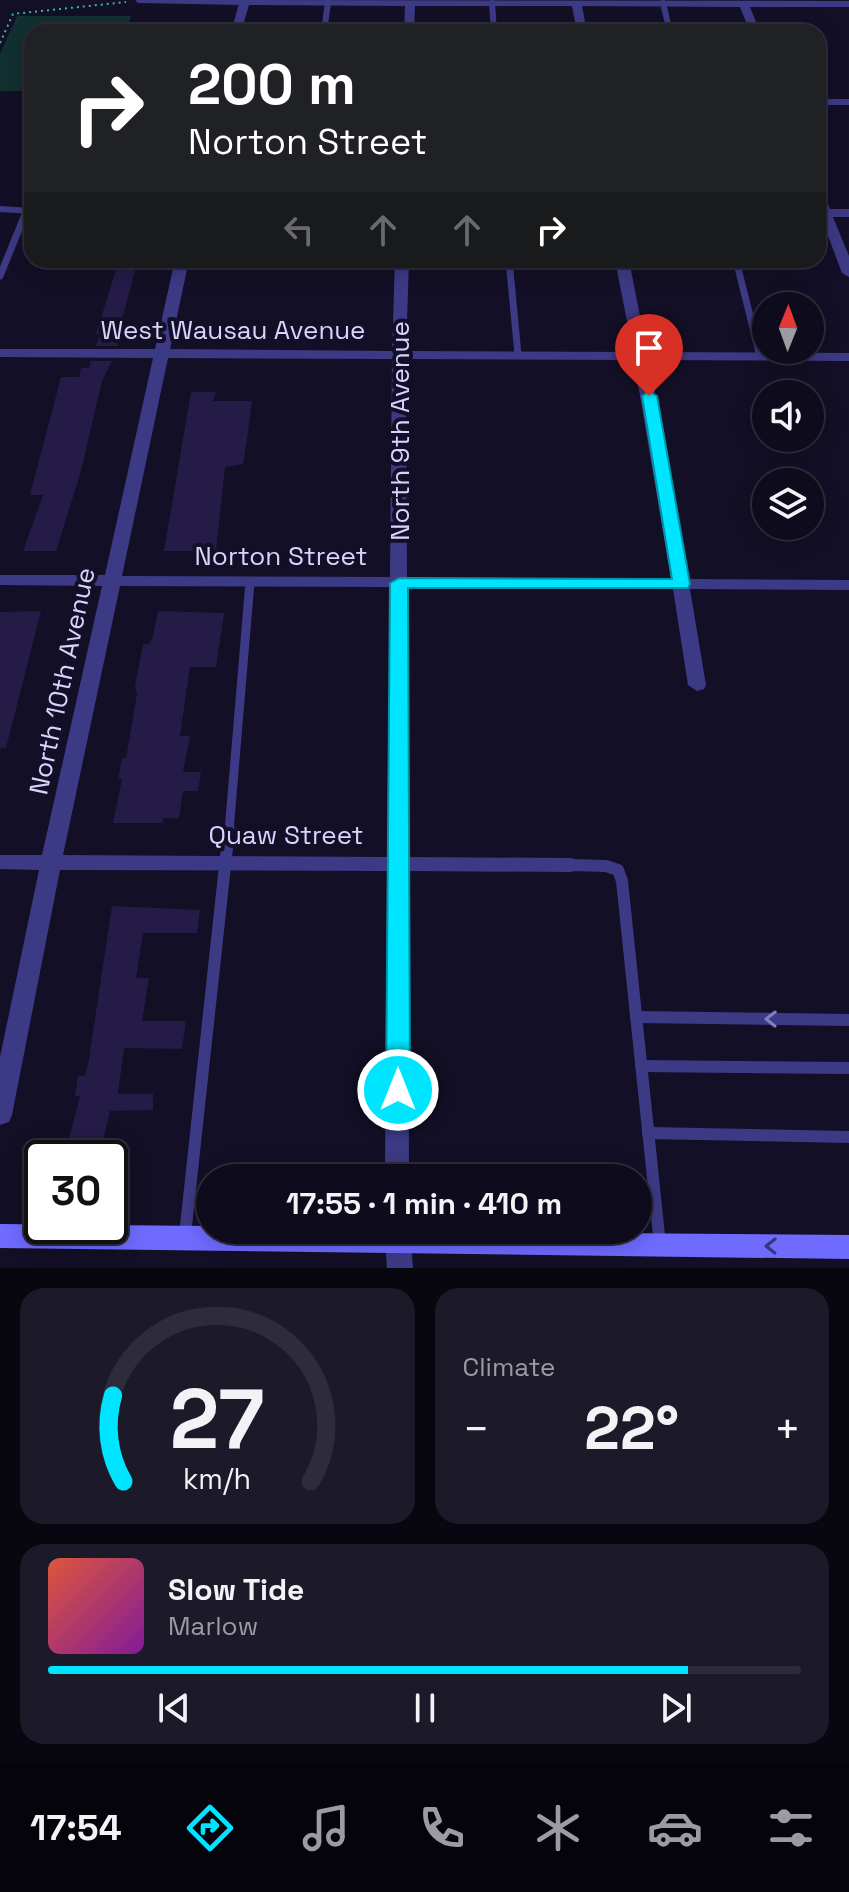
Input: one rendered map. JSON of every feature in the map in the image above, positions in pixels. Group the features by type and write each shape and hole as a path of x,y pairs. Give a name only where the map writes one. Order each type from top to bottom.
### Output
{"main road":[{"path":"0,1236 398,1247 849,1247"}],"street":[{"path":"238,24 244,1 849,4"},
{"path":"409,24 410,1"},
{"path":"576,2 580,24"},
{"path":"744,4 752,24"},
{"path":"826,102 849,102"},
{"path":"826,213 849,213"},
{"path":"826,222 849,273"},
{"name":"North 10th Avenue","path":"0,1115 51,862 180,268"},
{"name":"North 9th Avenue","path":"397,1164 402,268"},
{"path":"624,268 682,584 697,685"},
{"name":"West Wausau Avenue","path":"0,353 752,356"},
{"name":"West Wausau Avenue","path":"824,357 849,357"},
{"name":"Norton Street","path":"0,580 849,585"},
{"name":"Quaw Street","path":"0,862 571,865"}],"lane":[{"path":"139,0 244,1"},
{"path":"325,24 328,2"},
{"path":"492,3 493,24"},
{"path":"663,3 668,24"},
{"path":"0,209 24,211"},
{"path":"0,276 24,224"},
{"path":"510,268 518,355"},
{"path":"738,268 752,324"},
{"path":"184,1239 226,863 250,582"},
{"path":"571,865 606,866 618,870 622,881 660,1245"},
{"path":"636,1017 849,1020"},
{"path":"641,1066 849,1068"},
{"path":"648,1133 849,1137"}],"path":[{"path":"0,43 13,14 139,0"}],"green space":[{"path":"17,16 131,16 128,24 24,24 24,91 0,91 0,54"}],"building":[{"path":"117,268 136,268 117,346 96,346 100,334 96,334"},
{"path":"91,361 112,361 102,381 81,471 56,551 23,551 43,495 30,495 61,377 79,377 81,368 89,368"},
{"path":"191,392 216,392 213,401 252,401 243,464 225,467 216,551 164,551"},
{"path":"41,611 6,748 0,748 0,612"},
{"path":"158,611 224,613 216,667 190,667 180,736 190,736 183,772 201,772 198,791 183,791 179,818 163,818 163,823 113,823 143,644 149,644 153,636"},
{"path":"112,906 200,910 197,933 143,933 136,978 149,978 142,1021 186,1021 182,1049 124,1048 118,1094 153,1094 153,1110 110,1111 103,1140 69,1140 80,1096 75,1096 78,1076 85,1076"}],"route":[{"path":"398,1090 399,583 682,584 649,396"}]}
